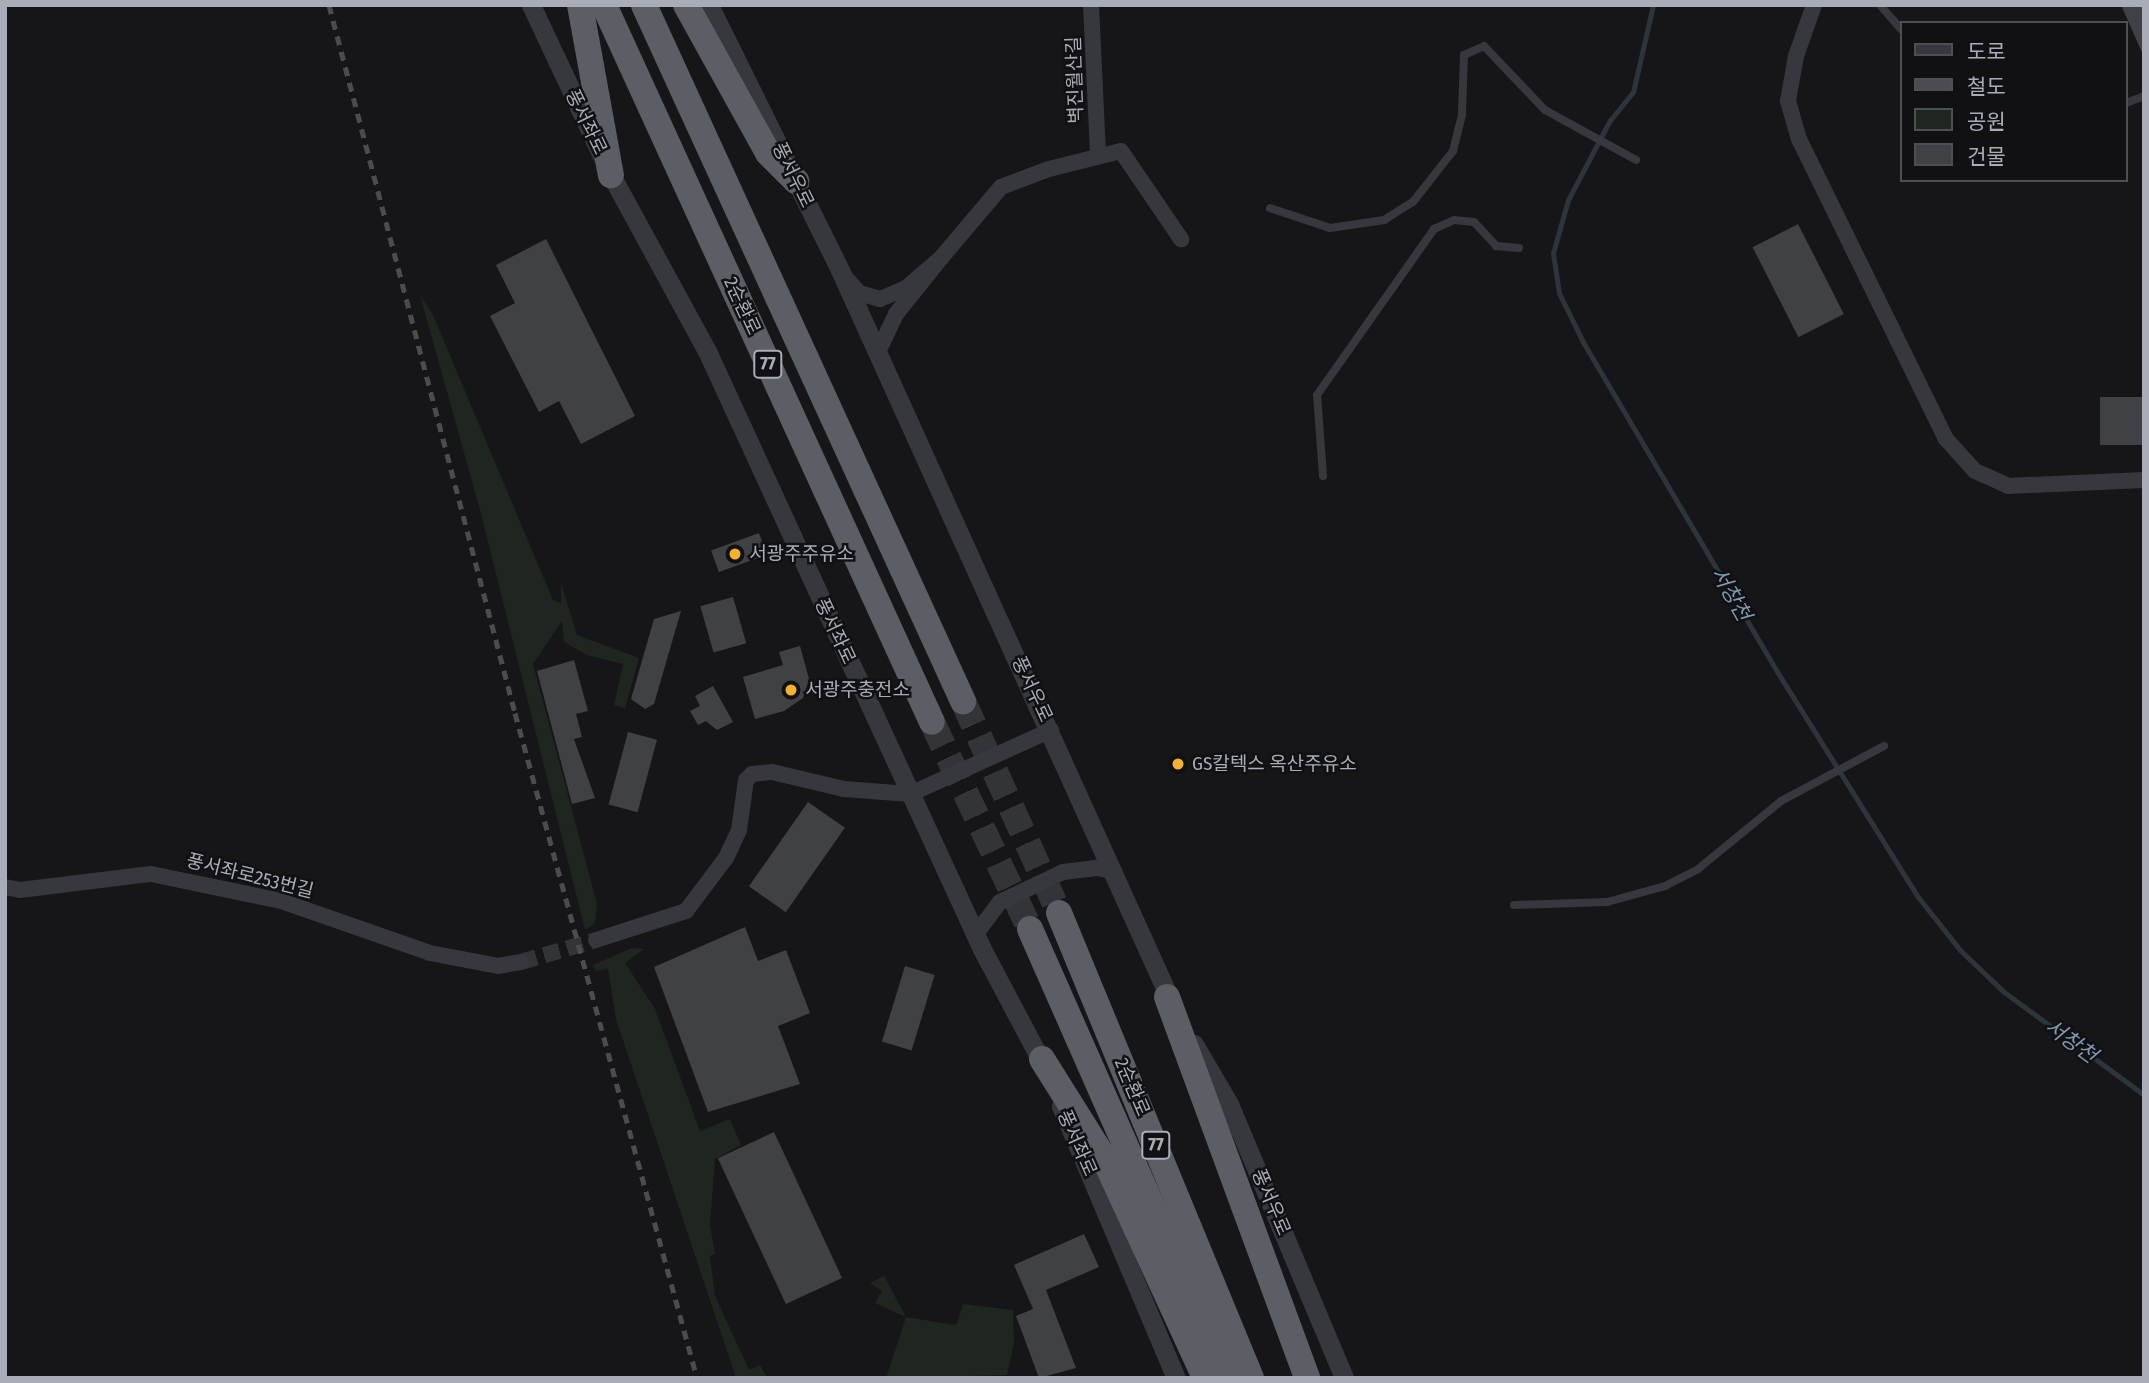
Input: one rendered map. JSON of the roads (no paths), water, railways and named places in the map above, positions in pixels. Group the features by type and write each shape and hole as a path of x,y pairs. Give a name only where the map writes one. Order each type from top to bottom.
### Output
{"highway":[{"path":"580,5 611,175"},
{"name":"2순환로","path":"604,5 932,722"},
{"name":"2순환로","path":"644,5 963,701"},
{"path":"686,5 768,153 796,181"},
{"name":"2순환로","path":"1059,914 1251,1378"},
{"name":"2순환로","path":"1030,929 1228,1378"},
{"path":"1167,997 1307,1378"},
{"path":"1042,1059 1116,1182 1205,1378"}],"street":[{"name":"풍서좌로","path":"531,5 611,175 706,351 975,935 1042,1059 1176,1378"},
{"name":"풍서우로","path":"709,5 840,270 1115,872 1167,997 1229,1104 1344,1378"},
{"name":"벽진월산길","path":"1091,5 1098,154"},
{"path":"1814,5 1796,56 1788,101 1799,139 1945,439 1975,471 2008,486 2144,480"},
{"path":"877,354 896,314 1001,187 1098,154 1121,151 1181,239"},
{"path":"840,270 859,293 880,299 906,288 941,258"},
{"path":"596,940 686,911 730,849 739,830 746,780 752,774 772,772 844,789 910,794 1051,730"},
{"path":"975,935 1000,902 1063,872 1088,868 1115,872"},
{"name":"풍서좌로253번길","path":"5,887 20,891 151,874 281,901 429,953 498,966 521,962"}],"lane":[{"path":"1880,5 1900,28"},
{"path":"1270,208 1331,228 1384,220 1413,202 1453,151 1462,114 1464,55 1484,46 1545,110 1636,160"},
{"path":"1323,476 1317,395 1434,229 1454,220 1474,222 1496,246 1519,248"},
{"path":"1514,905 1607,902 1665,886 1698,869 1797,791 1881,747"}],"waterway":[{"name":"서창천","path":"1653,5 1633,92 1610,120 1568,200 1553,253 1559,293 1583,342 1778,673 1918,897 1960,950 2004,992 2144,1095"}],"tunnel":[{"path":"963,701 1059,913"},
{"path":"932,722 1030,929"},
{"path":"521,962 596,940"}],"railway":[{"path":"329,5 515,713 697,1378"}],"place":[{"name":"서광주주유소","path":"735,554"},
{"name":"서광주충전소","path":"791,690"},
{"name":"GS칼텍스 옥산주유소","path":"1178,764"}]}
